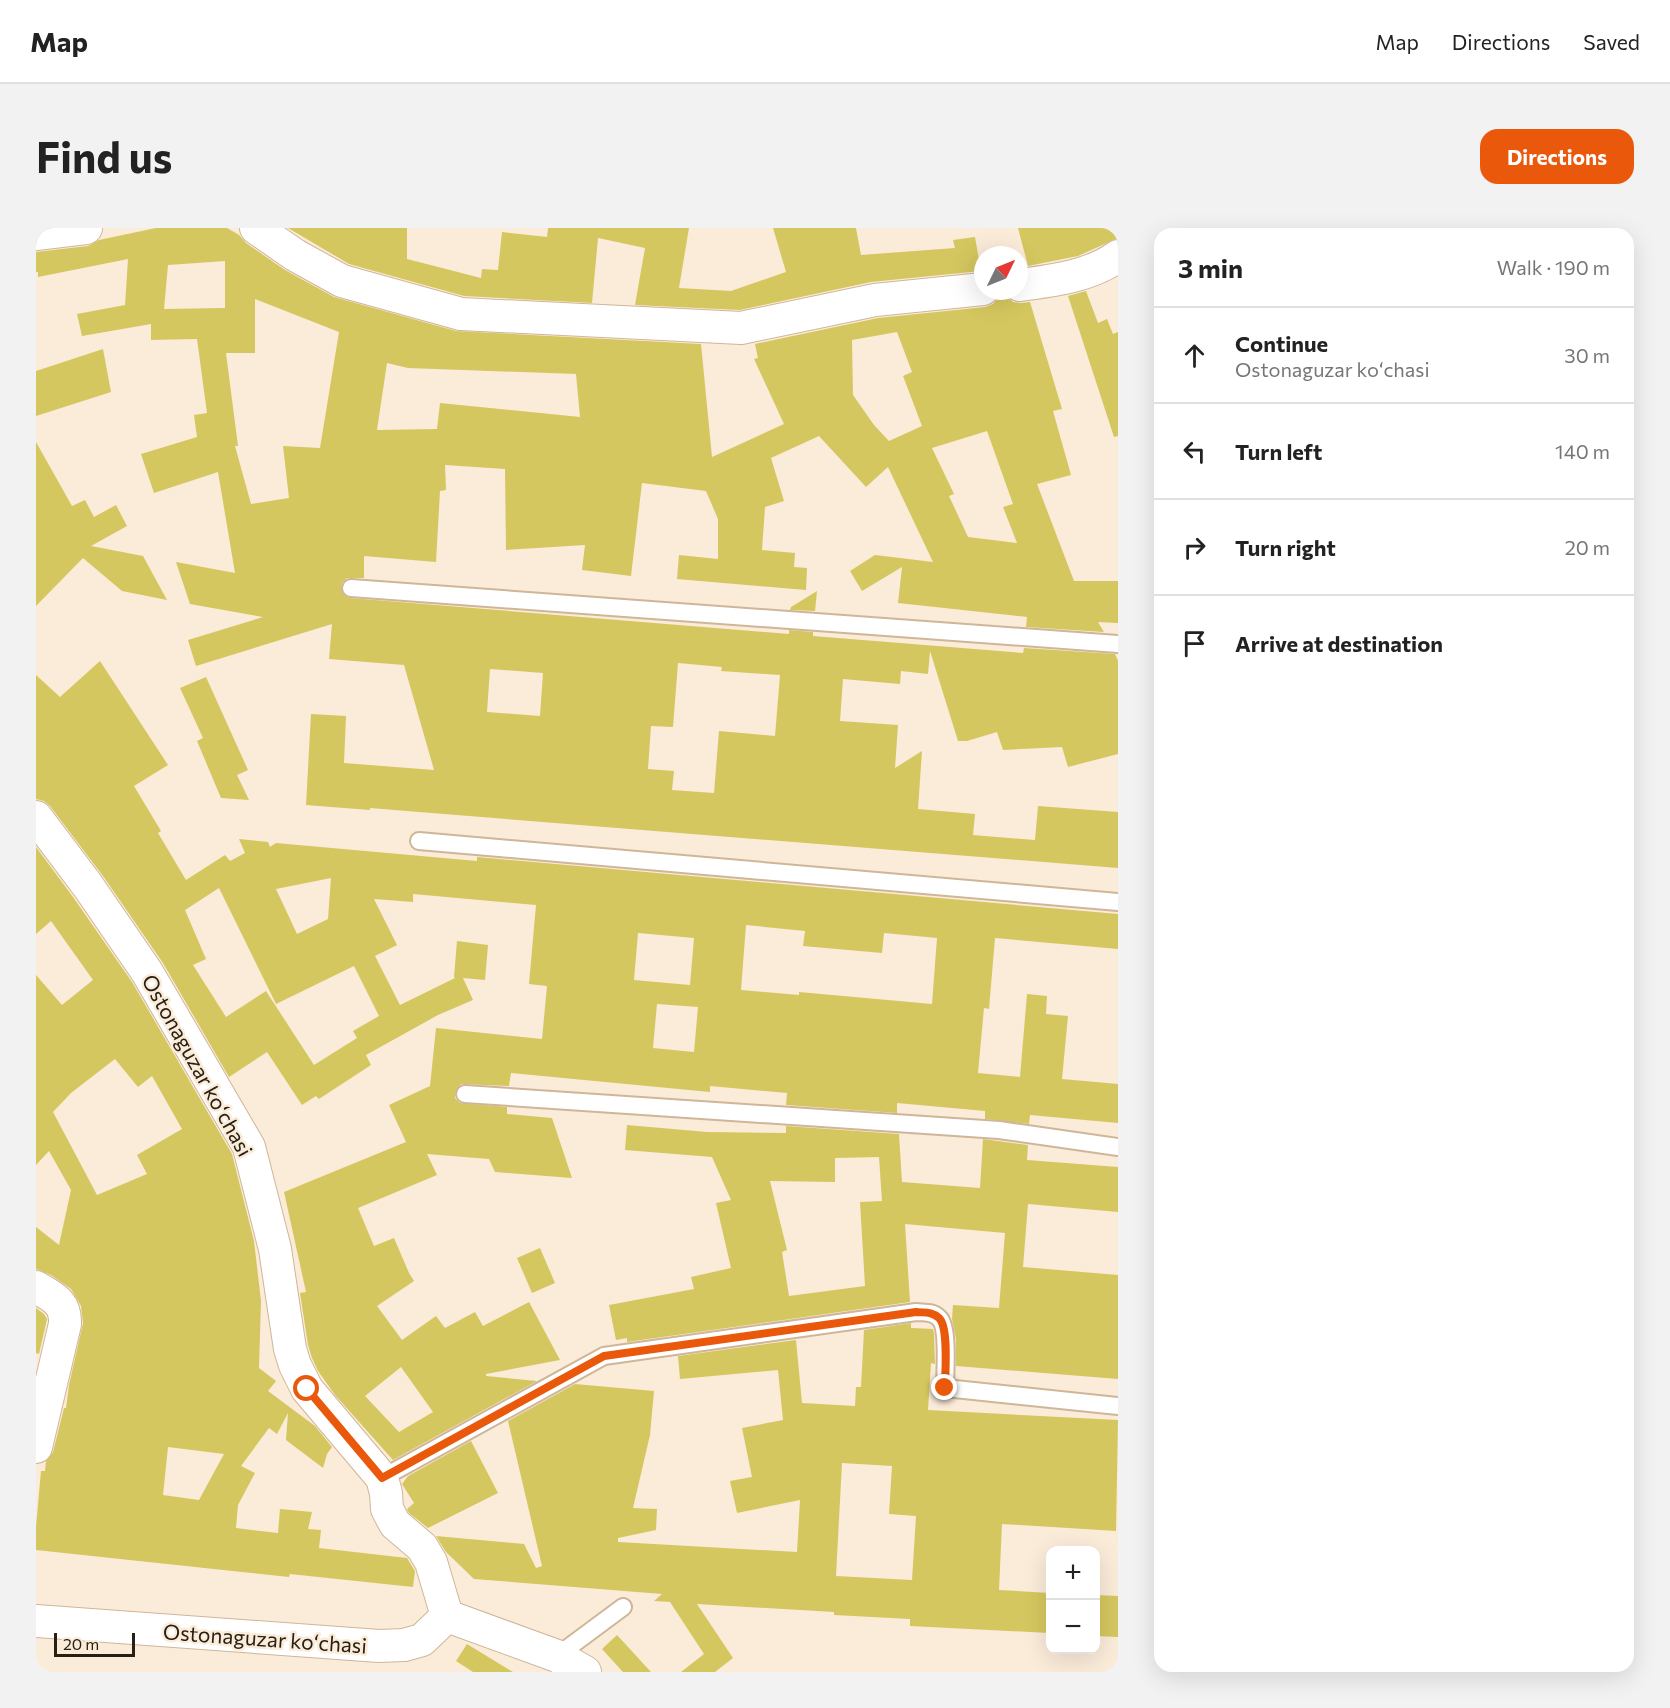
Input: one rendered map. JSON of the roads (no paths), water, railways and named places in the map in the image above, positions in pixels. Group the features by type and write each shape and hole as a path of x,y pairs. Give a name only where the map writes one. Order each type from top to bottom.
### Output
{"street":[{"path":"36,234 86,228"},
{"path":"256,228 295,255 342,281 461,314 741,328 875,300 974,290"},
{"path":"1028,284 1052,281 1106,265 1118,256"},
{"name":"Ostonaguzar koʻchasi","path":"36,817 88,886 147,972 249,1147 274,1249 290,1349 295,1365 307,1389 382,1478"},
{"path":"36,1287 62,1305 65,1323 36,1447"},
{"path":"382,1478 387,1509 395,1524 422,1547 431,1562 447,1616 557,1656 585,1672"},
{"name":"Ostonaguzar koʻchasi","path":"36,1621 404,1646 422,1640 447,1616"}],"lane":[{"path":"351,588 1118,644"},
{"path":"419,841 1118,902"},
{"path":"465,1094 999,1130 1118,1147"},
{"path":"382,1478 604,1356 916,1312 932,1313 941,1319 944,1330 945,1388 1118,1406"},
{"path":"557,1656 623,1607"}]}
